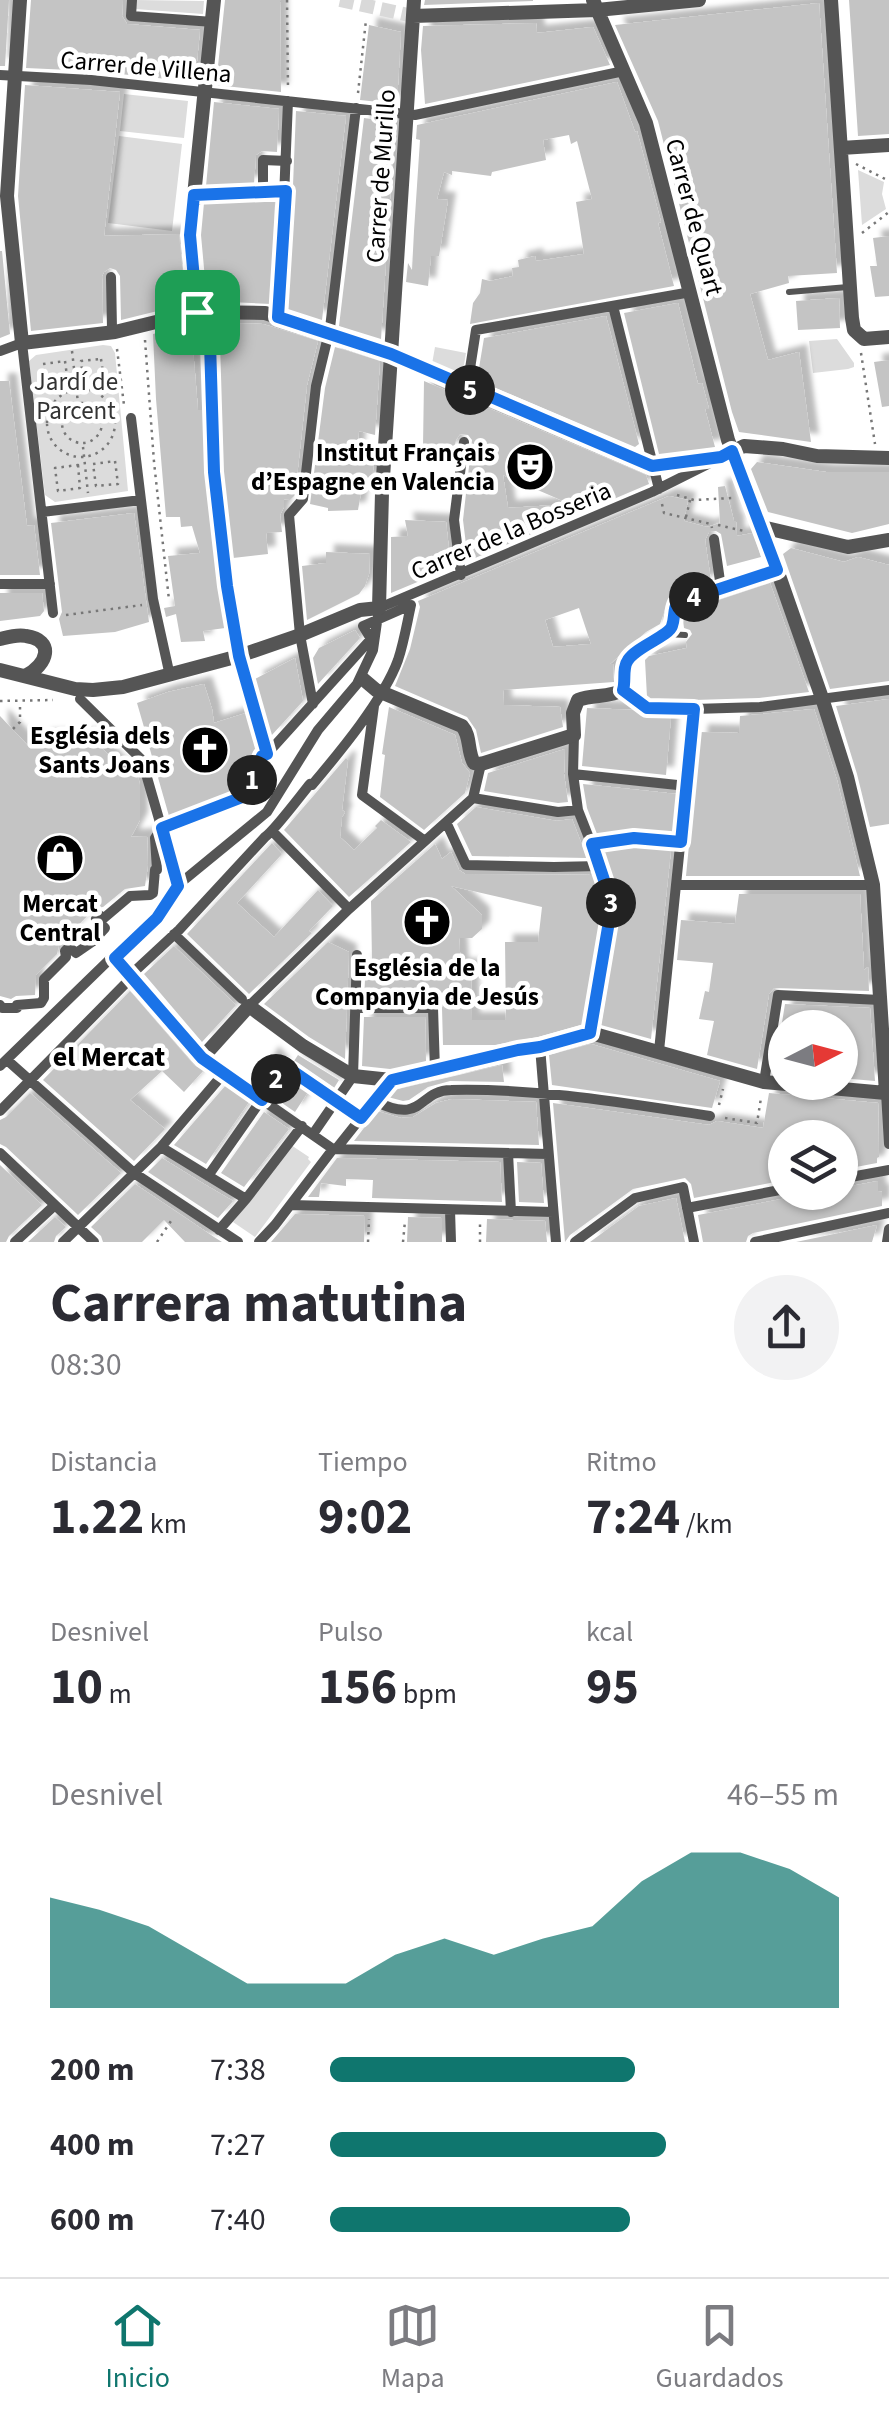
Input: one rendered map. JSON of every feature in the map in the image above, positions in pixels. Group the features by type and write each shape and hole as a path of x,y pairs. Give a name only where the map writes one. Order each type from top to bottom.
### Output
{"street":[{"path":"20,0 7,76 7,196 56,614"},
{"path":"132,0 131,16 212,22"},
{"path":"214,0 190,235 203,311 214,472 227,586 239,656 267,754"},
{"name":"Carrer de Murillo","path":"379,614 382,493 414,0"},
{"path":"413,16 700,0"},
{"path":"831,0 854,330 864,339 881,338"},
{"name":"Carrer de Quart","path":"595,5 646,123 690,292 726,454 762,528 846,777 873,885 883,946 880,1000 887,1089"},
{"path":"312,704 300,635 289,515 303,499 316,386 329,333 356,108 408,115 624,71"},
{"name":"Carrer de Villena","path":"7,76 91,80 356,108"},
{"path":"278,317 288,100"},
{"path":"841,148 889,145"},
{"path":"263,192 263,160 287,161"},
{"path":"194,195 286,191"},
{"path":"110,277 115,332"},
{"path":"466,388 476,330 690,292"},
{"path":"613,306 659,488"},
{"path":"0,351 22,342 115,332 203,311 265,313 391,354 652,466 726,454 747,446 817,456 889,458"},
{"path":"128,418 153,598 170,676"},
{"path":"461,575 454,520 464,442"},
{"name":"Carrer de la Bosseria","path":"379,614 726,454"},
{"path":"42,512 141,500"},
{"path":"762,528 848,547 889,540"},
{"path":"714,539 721,588"},
{"path":"590,1033 612,904 578,810 573,713 578,700 623,690 625,666 633,654 652,640 677,631 676,604 777,570"},
{"path":"0,584 50,584"},
{"path":"0,1006 17,1008 41,1003 44,979 66,957 65,950 69,947 76,953 106,928 96,919 99,916 109,916 130,896 154,893 155,838 162,828 245,796 262,756 371,640 363,626 379,614 411,605 398,660 339,752 289,807 273,832 0,1111"},
{"path":"0,670 75,689 123,687 239,656 360,610 379,614"},
{"path":"238,1242 134,1173 3,1063 157,918 178,886 267,812 318,730 363,674 373,650 379,614"},
{"path":"0,639 22,635 43,646 40,668 25,676"},
{"path":"363,674 377,694 462,726 474,762 481,764 574,735"},
{"path":"623,690 647,708 694,709 760,707 889,690"},
{"path":"377,694 362,795 425,841"},
{"path":"80,699 142,760 178,886"},
{"path":"659,1051 694,709"},
{"path":"202,1058 245,1003 473,798 481,764"},
{"path":"574,774 686,786"},
{"path":"473,798 558,812 578,810"},
{"path":"447,824 466,864 600,866"},
{"path":"273,832 348,910"},
{"path":"592,844 634,838 681,842"},
{"path":"676,885 873,885"},
{"path":"174,934 245,1003 353,1076 392,1080 590,1033 764,1082 887,1089 889,1144"},
{"path":"313,1134 353,1076 358,955"},
{"path":"115,958 202,1058 334,1149 548,1154"},
{"path":"764,1082 778,994 880,1000"},
{"path":"356,1008 434,1008 435,1070"},
{"path":"540,1047 556,1242"},
{"path":"289,1068 361,1118"},
{"path":"63,1242 162,1146 224,1073"},
{"path":"258,1242 276,1225 392,1080"},
{"path":"375,1101 390,1109 412,1110 445,1090 542,1092 710,1116"},
{"path":"208,1176 262,1100"},
{"path":"220,1230 302,1126"},
{"path":"162,1146 246,1200"},
{"path":"0,1153 94,1242"},
{"path":"508,1153 511,1212"},
{"path":"858,1176 889,1170"},
{"path":"575,1241 635,1198 683,1187 694,1242"},
{"path":"688,1208 768,1193"},
{"path":"15,1242 55,1205"},
{"path":"291,1205 553,1212"},
{"path":"450,1210 451,1242"},
{"path":"756,1242 889,1212"},
{"path":"887,1242 889,1229"}],"lane":[{"path":"789,292 850,287"}],"path":[{"path":"288,0 288,100"},
{"path":"356,108 366,20"},
{"path":"855,163 889,181"},
{"path":"861,234 889,212"},
{"path":"56,614 153,598 169,601 144,329"},
{"path":"115,332 128,418"},
{"path":"71,345 78,404"},
{"path":"861,351 875,445"},
{"path":"101,359 104,378 82,380 81,371 81,361 101,359"},
{"path":"65,361 67,373 68,384 46,386 42,364 65,361"},
{"path":"67,373 81,371"},
{"path":"93,380 94,391"},
{"path":"57,386 58,397"},
{"path":"76,389 94,391 107,401 115,420 110,440 104,449 84,458 64,454 54,446 46,428 51,406 58,397 76,389"},
{"path":"78,404 89,404 102,421 94,440 82,444 66,436 62,426 64,415 78,404"},
{"path":"40,429 46,428"},
{"path":"82,444 89,500"},
{"path":"104,449 105,462"},
{"path":"115,461 118,484 96,486 94,476 93,464 115,461"},
{"path":"78,466 79,478 80,488 58,491 55,468 78,466"},
{"path":"79,478 94,476"},
{"path":"685,486 669,493 691,499 740,498"},
{"path":"659,488 664,514 743,531 762,528"},
{"path":"686,518 691,499"},
{"path":"711,524 714,539"},
{"path":"13,729 20,722 20,702"},
{"path":"262,1100 285,1066 289,1068"},
{"path":"727,1072 716,1116 756,1123 764,1082"},
{"path":"157,1242 182,1205"},
{"path":"368,1242 370,1208"},
{"path":"404,1242 405,1209"},
{"path":"480,1211 480,1242"}],"green space":[{"path":"136,0 204,1 203,14 135,9"},
{"path":"124,94 188,101 184,138 120,131"},
{"path":"119,136 182,144 172,231 108,223"},
{"path":"858,170 884,182 886,209 862,225"},
{"path":"837,339 854,367 813,373 809,341"},
{"name":"Jardí de Parcent","path":"111,346 115,353 128,491 55,502 45,495 29,361 36,355"},
{"path":"435,347 466,353 462,376 432,364"},
{"path":"291,1145 311,1162 255,1237 233,1222"}],"building":[{"path":"0,0 9,0 5,66 0,66"},
{"path":"31,0 123,0 122,16 127,24 200,30 195,82 26,68"},
{"path":"225,0 280,0 281,92 216,85"},
{"path":"425,0 533,0 533,1 424,5"},
{"path":"849,0 889,0 889,134 858,136"},
{"path":"819,3 837,273 788,276 789,283 750,294 768,360 799,352 811,442 739,432 658,121 615,25"},
{"path":"536,23 537,33 593,27 610,65 425,104 423,26"},
{"path":"369,25 401,32 397,104 360,100"},
{"path":"617,82 637,131 674,286 470,324 482,279 513,276 512,268 519,267 518,260 584,254 576,202 592,199 577,141 571,144 569,135 543,140 546,160 492,172 491,176 444,172 437,199 448,200 439,256 431,256 428,286 406,282 408,263 412,270 420,140 416,139 417,125"},
{"path":"25,85 120,92 104,236 179,234 186,304 121,320 120,276 110,268 102,276 103,323 31,331 18,196"},
{"path":"214,102 279,109 277,152 262,151 256,155 254,184 206,186"},
{"path":"296,111 346,116 322,320 288,309"},
{"path":"364,118 395,122 381,339 339,326"},
{"path":"275,200 271,304 207,301 201,235 204,203"},
{"path":"889,236 889,296 875,297 870,266 877,266 873,238"},
{"path":"0,251 10,334 0,338"},
{"path":"839,298 840,328 798,330 796,301"},
{"path":"678,303 698,384 702,383 709,409 705,409 715,447 659,454 624,313"},
{"path":"606,316 639,444 635,447 477,380 484,338"},
{"path":"218,323 263,324 318,341 307,385 295,495 284,499 280,515 282,532 266,533 268,554 233,558 223,471"},
{"path":"191,324 225,628 203,631 205,641 181,642 176,614 166,617 164,608 175,606 168,556 200,553 192,526 181,527 180,517 166,517 153,334"},
{"path":"335,347 380,361 375,435 359,431 356,457 374,459 372,482 363,481 358,510 328,511 310,504 325,388"},
{"path":"889,360 889,406 882,407 874,362"},
{"path":"0,381 9,381 27,526 34,525 40,575 0,575"},
{"path":"424,381 646,475 649,484 468,561 463,520 472,440 460,434 454,450 423,446","holes":["503,475 570,504 508,508"]},
{"path":"757,462 826,472 889,472 889,524 852,533 768,512 751,469"},
{"path":"725,486 737,536 753,533 761,557 727,566 721,534 709,532 705,540 711,581 670,595 660,624 610,664 614,682 503,690 504,705 560,707 563,727 481,753 476,730 467,717 395,686 410,649 418,601 669,496 688,500 684,521 707,527 720,523 718,487","holes":["579,608 591,644 553,647 545,620"]},
{"path":"134,513 149,622 115,632 63,636 51,523"},
{"path":"405,520 446,522 451,568 391,593 391,537 408,536"},
{"path":"791,548 844,562 858,557 889,565 889,681 830,689 783,554"},
{"path":"326,552 370,554 369,574 359,594 307,620 302,566 326,563"},
{"path":"770,583 809,692 759,698 647,697 645,660 687,648 692,634 684,628 686,611"},
{"path":"0,593 42,593 44,611 40,616 0,621"},
{"path":"355,630 360,638 318,684 313,658 319,648"},
{"path":"295,658 303,701 271,736 255,679"},
{"name":"Església dels Sants Joans","path":"204,684 214,723 246,713 256,749 238,789 169,816 137,703"},
{"path":"889,699 889,824 870,827 836,706"},
{"path":"389,707 455,735 462,763 470,773 465,793 424,830 380,797"},
{"path":"587,708 636,710 646,717 671,717 666,775 582,766"},
{"path":"814,709 837,780 860,876 686,876 700,732 739,733 740,716"},
{"name":"Mercat Central","path":"0,716 31,749 44,737 90,736 126,773 138,776 140,820 131,837 147,836 145,886 125,889 103,907 95,908 36,975 35,995 11,999 0,996"},
{"path":"565,749 568,802 484,791 488,773"},
{"path":"346,758 342,810 345,812 340,837 354,850 381,820 411,842 349,897 284,830"},
{"path":"583,784 677,794 673,833 634,830 597,834"},
{"path":"476,807 557,821 572,819 587,858 472,856 457,824"},
{"path":"272,843 282,854 237,903 274,937 318,890 333,906 309,931 312,933 249,994 187,934"},
{"path":"435,844 442,859 451,852 465,874 594,875 603,905 584,1024 495,1045 443,1045 442,1008 438,1001 364,999 366,960 372,962 371,901","holes":["451,886 542,907 538,942 505,942 506,1020 472,1020 471,966 461,966 459,938 472,938 482,929 482,915"]},
{"path":"671,850 651,1039 601,1025 621,905 603,851"},
{"path":"739,894 860,894 864,970 868,967 869,991 774,988 769,994 757,1069 707,1055 714,1021 699,1019 705,991 709,992 713,963 677,960 681,920 735,924"},
{"path":"328,942 349,952 345,1059 264,1004"},
{"path":"174,946 236,1005 202,1042 144,974"},
{"path":"130,991 194,1065 204,1070 184,1092 162,1071 130,1100 165,1129 134,1161 43,1080"},
{"path":"785,1004 870,1008 875,1081 858,1080 858,1010 784,1010"},
{"path":"364,1017 425,1017 426,1061 390,1069 362,1066"},
{"path":"591,1044 720,1081 712,1108 552,1085 549,1055"},
{"path":"271,1054 281,1065 283,1075 308,1092 295,1112 272,1096 284,1076 262,1069"},
{"path":"298,1055 339,1080 334,1088 294,1061"},
{"path":"502,1065 504,1082 450,1081 428,1087 409,1100 388,1097 394,1090"},
{"path":"226,1085 249,1102 206,1164 174,1145"},
{"path":"30,1093 121,1173 78,1215 0,1144 0,1120"},
{"path":"452,1099 536,1102 539,1145 354,1141 377,1111 413,1117 436,1103"},
{"path":"768,1099 878,1103 879,1157 877,1163 858,1167 858,1120 768,1120 768,1183 694,1198 691,1184 685,1178 633,1189 565,1242 553,1103 709,1125 717,1121 763,1128"},
{"path":"264,1112 289,1129 244,1187 221,1173"},
{"path":"162,1158 233,1201 218,1218 148,1172"},
{"path":"337,1158 500,1162 502,1202 372,1198 373,1180 346,1179 346,1186 321,1183 319,1197 308,1197"},
{"path":"517,1162 541,1163 544,1203 519,1202"},
{"path":"0,1165 42,1205 6,1242 0,1242"},
{"path":"878,1181 882,1206 753,1233 746,1242 703,1242 698,1215 768,1202 768,1210 858,1210 858,1185"},
{"path":"135,1184 222,1242 185,1242 164,1220 142,1242 103,1242 91,1227"},
{"path":"676,1198 685,1242 590,1242 639,1206"},
{"path":"295,1214 365,1216 364,1242 271,1242"},
{"path":"55,1217 66,1227 54,1242 28,1242"},
{"path":"408,1217 442,1218 442,1242 407,1242"},
{"path":"487,1219 545,1221 547,1242 486,1242"},
{"path":"877,1225 872,1242 796,1242"}],"tunnel":[{"path":"340,0 413,16"}],"place":[{"name":"Institut Français d’Espagne en Valencia","path":"530,467"},
{"name":"Església dels Sants Joans","path":"205,750"},
{"name":"Mercat Central","path":"60,858"},
{"name":"Església de la Companyia de Jesús","path":"427,922"}],"district":[{"name":"el Mercat","path":"109,1057"}],"route":[{"path":"286,191 278,317 391,354 652,466 721,457 732,451 777,570 677,603 669,631 633,654 625,666 623,690 647,708 694,709 684,822 681,842 634,838 592,844 612,904 590,1033 392,1080 361,1118 285,1066 262,1100 202,1058 115,958 157,918 178,886 162,828 245,796 262,756 267,754 239,656 227,586 214,472 209,311 197,312 190,235 194,195 286,191"}]}
